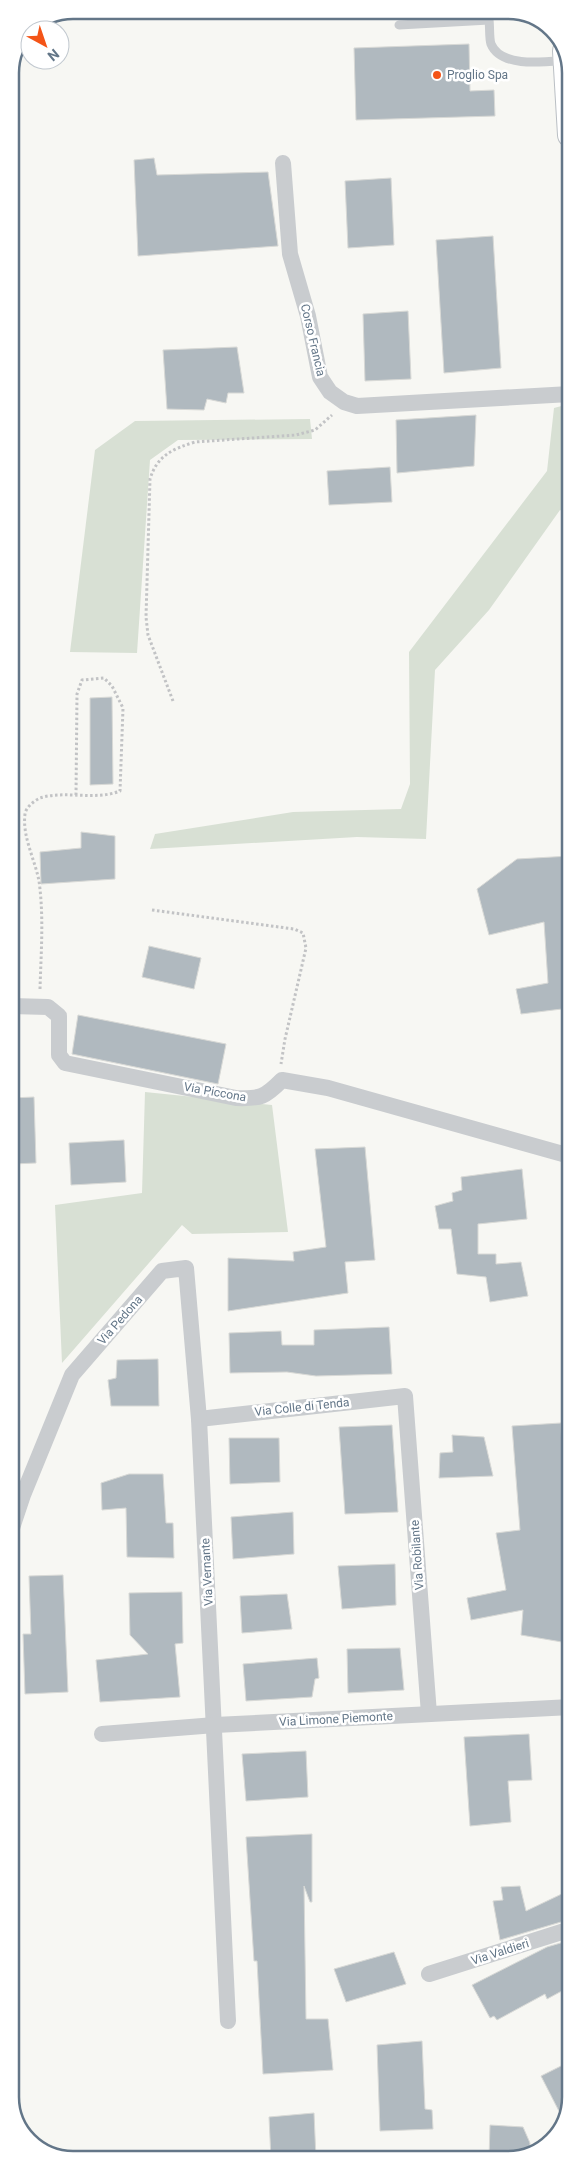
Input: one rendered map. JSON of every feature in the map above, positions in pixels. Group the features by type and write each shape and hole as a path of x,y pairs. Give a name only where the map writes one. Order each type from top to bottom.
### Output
{"street":[{"name":"Corso Francia","path":"283,163 290,254 308,316 320,377 330,392 344,402"},
{"path":"344,402 357,406 562,394"},
{"name":"Via Piccona","path":"19,1006 48,1007 59,1016 59,1055 65,1063 236,1098 257,1099 271,1091 282,1080"},
{"path":"282,1080 328,1088 562,1154"},
{"name":"Via Pedona","path":"19,1507 72,1375 162,1271 186,1268 199,1419"},
{"name":"Via Colle di Tenda","path":"199,1419 405,1396"},
{"name":"Via Robilante","path":"405,1396 430,1714"},
{"name":"Via Vernante","path":"199,1419 228,2021"},
{"name":"Via Limone Piemonte","path":"102,1734 215,1725 562,1708"},
{"name":"Via Valdieri","path":"429,1974 562,1932"}],"lane":[{"path":"400,25 489,20 492,44 501,57 529,63 560,57"}],"path":[{"path":"173,702 148,635 146,617 150,479 154,464 179,446 195,442 296,435 315,430 344,402"},
{"path":"40,1007 41,903 38,881 26,832 25,812 31,804 42,798 111,794 120,791 123,708 112,686 104,678 82,680 77,694 76,796"},
{"path":"152,910 294,929 303,933 306,948 282,1053 282,1080"}],"shaded area":[{"path":"562,406 562,511 560,510 489,610 435,670 426,839 357,837 150,849 155,834 293,812 401,809 410,784 409,652 547,471 554,408"},
{"path":"310,419 312,439 178,440 150,460 137,653 70,652 95,450 135,421"},
{"path":"145,1092 272,1105 288,1232 192,1234 182,1225 62,1363 55,1205 142,1193"}],"building":[{"path":"469,44 470,91 494,90 495,116 356,120 354,48"},
{"path":"154,158 157,175 268,172 278,246 138,256 134,160"},
{"path":"391,178 394,245 348,248 345,181"},
{"path":"493,236 501,368 444,373 436,240"},
{"path":"408,311 411,379 365,381 363,314"},
{"path":"237,347 244,393 228,393 226,403 207,399 204,410 167,409 163,350"},
{"path":"476,415 474,466 397,473 396,420"},
{"path":"390,467 392,502 329,505 327,471"},
{"path":"112,697 113,784 90,785 90,698"},
{"path":"81,832 115,836 115,879 41,884 40,852 81,848"},
{"path":"562,856 562,1009 521,1014 516,989 548,983 544,922 489,935 477,889 517,859"},
{"path":"149,946 201,958 194,989 142,977"},
{"path":"78,1015 226,1044 218,1084 72,1054"},
{"path":"34,1097 36,1163 19,1164 19,1098"},
{"path":"124,1140 126,1182 71,1185 69,1143"},
{"path":"365,1147 375,1260 345,1262 348,1293 228,1311 228,1258 294,1261 293,1252 326,1247 315,1149"},
{"path":"522,1169 527,1219 478,1224 478,1254 496,1254 496,1264 521,1262 528,1296 490,1302 486,1277 457,1274 451,1229 439,1229 435,1206 453,1201 452,1193 462,1190 461,1177"},
{"path":"389,1327 392,1374 316,1376 287,1372 230,1373 229,1333 281,1331 282,1345 314,1345 314,1330"},
{"path":"158,1359 159,1406 111,1406 108,1380 116,1378 117,1360"},
{"path":"561,1423 562,1642 521,1635 523,1610 471,1620 467,1598 506,1590 496,1533 520,1530 512,1426"},
{"path":"392,1425 398,1512 345,1514 339,1427"},
{"path":"452,1435 484,1437 493,1476 439,1478 440,1453 453,1452"},
{"path":"229,1438 279,1438 280,1482 230,1484"},
{"path":"129,1474 163,1474 166,1523 173,1523 174,1558 127,1557 126,1508 102,1510 101,1483"},
{"path":"293,1512 294,1554 233,1559 231,1517"},
{"path":"395,1564 396,1605 342,1609 338,1566"},
{"path":"63,1575 68,1692 25,1694 23,1634 31,1634 29,1576"},
{"path":"182,1592 183,1643 175,1644 180,1697 100,1702 96,1660 148,1654 130,1635 129,1593"},
{"path":"287,1594 292,1629 242,1633 240,1596"},
{"path":"400,1648 404,1690 348,1693 347,1649"},
{"path":"317,1658 319,1678 315,1679 312,1697 246,1701 243,1664"},
{"path":"529,1734 532,1780 508,1781 511,1822 470,1826 464,1737"},
{"path":"306,1751 308,1797 246,1801 242,1754"},
{"path":"312,1834 312,1902 310,1902 304,1886 306,2019 328,2019 333,2070 263,2074 257,1961 254,1961 246,1837"},
{"path":"520,1886 526,1911 562,1894 562,1922 500,1940 493,1901 503,1900 501,1887"},
{"path":"562,1943 562,1991 547,1999 545,1994 497,2020 494,2016 490,2018 472,1985 547,1947"},
{"path":"394,1952 406,1984 346,2002 334,1969"},
{"path":"422,2041 425,2109 432,2110 433,2129 380,2131 377,2045"},
{"path":"562,2066 562,2097 560,2112 541,2076"},
{"path":"314,2113 316,2151 271,2151 269,2117"},
{"path":"490,2125 523,2127 530,2143 530,2146 519,2150 489,2151"}],"place":[{"name":"Proglio Spa","path":"437,75"}]}
